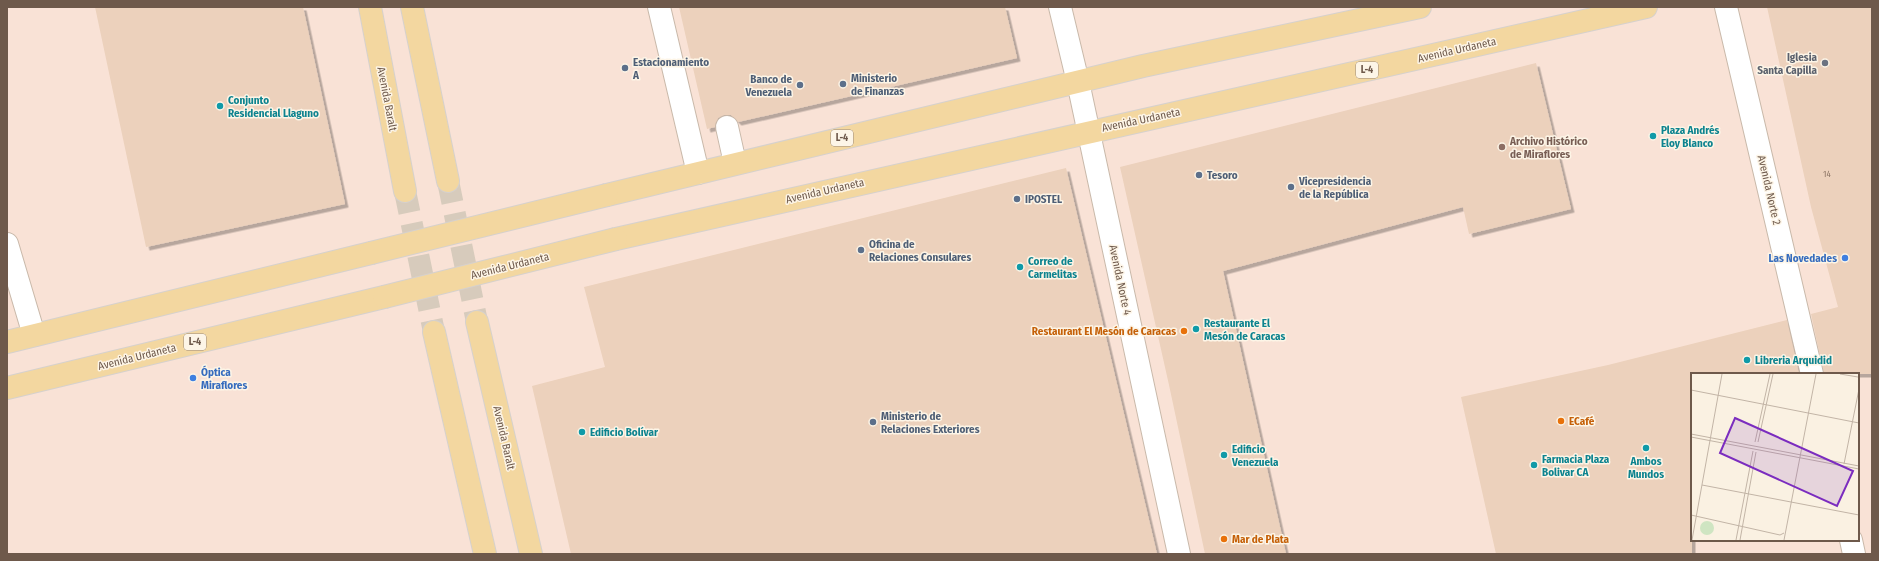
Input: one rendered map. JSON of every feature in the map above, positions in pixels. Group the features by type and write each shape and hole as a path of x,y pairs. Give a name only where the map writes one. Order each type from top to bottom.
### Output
{"main road":[{"name":"Avenida Baralt","path":"370,7 405,191"},
{"path":"412,7 448,181"},
{"name":"L-4","path":"7,342 735,163 1143,66 1420,7"},
{"name":"Avenida Urdaneta","path":"7,388 384,297 616,239 1088,131 1153,118 1646,7"},
{"name":"Avenida Baralt","path":"477,322 531,554"},
{"path":"434,332 485,554"}],"street":[{"path":"659,7 698,172"},
{"name":"Avenida Norte 4","path":"1060,7 1078,82 1178,554"},
{"name":"Avenida Norte 2","path":"1726,7 1812,373"},
{"path":"727,127 735,163"},
{"path":"7,244 34,335"},
{"path":"1851,541 1854,554"}],"shaded area":[{"path":"7,7 1872,7 1872,554 7,554"}],"building":[{"name":"Conjunto Residencial Llaguno","path":"95,7 303,7 345,204 146,247"},
{"name":"Ministerio de Finanzas","path":"679,7 1005,7 1017,58 738,122 731,115 724,115 718,118 715,127 707,129"},
{"path":"1767,7 1872,7 1872,374 1824,373 1811,314 1838,307 1811,207"},
{"path":"1536,63 1571,209 1469,234 1463,207 1223,271 1286,554 1205,554 1120,167"},
{"name":"Ministerio de Relaciones Exteriores","path":"1066,168 1157,554 571,554 532,386 605,367 584,287"},
{"path":"1787,320 1799,373 1691,373 1692,554 1496,554 1461,397 1608,365"}],"tunnel":[{"path":"448,181 477,322"},
{"path":"405,191 434,332"}],"place":[{"name":"Iglesia Santa Capilla","path":"1825,63"},
{"name":"Estacionamiento A","path":"625,68"},
{"name":"Ministerio de Finanzas","path":"843,84"},
{"name":"Banco de Venezuela","path":"800,85"},
{"name":"Conjunto Residencial Llaguno","path":"220,106"},
{"name":"Plaza Andrés Eloy Blanco","path":"1653,136"},
{"name":"Archivo Histórico de Miraflores","path":"1502,147"},
{"name":"Tesoro","path":"1199,175"},
{"name":"Vicepresidencia de la República","path":"1291,187"},
{"name":"IPOSTEL","path":"1017,199"},
{"name":"Oficina de Relaciones Consulares","path":"861,250"},
{"name":"Las Novedades","path":"1845,258"},
{"name":"Correo de Carmelitas","path":"1020,267"},
{"name":"Restaurante El Mesón de Caracas","path":"1196,329"},
{"name":"Restaurant El Mesón de Caracas","path":"1184,331"},
{"name":"Libreria Arquidid","path":"1747,360"},
{"name":"Óptica Miraflores","path":"193,378"},
{"name":"ECafé","path":"1561,421"},
{"name":"Ministerio de Relaciones Exteriores","path":"873,422"},
{"name":"Edificio Bolívar","path":"582,432"},
{"name":"Ambos Mundos","path":"1646,448"},
{"name":"Edificio Venezuela","path":"1224,455"},
{"name":"Farmacia Plaza Bolivar CA","path":"1534,465"},
{"name":"Mar de Plata","path":"1224,539"}]}
